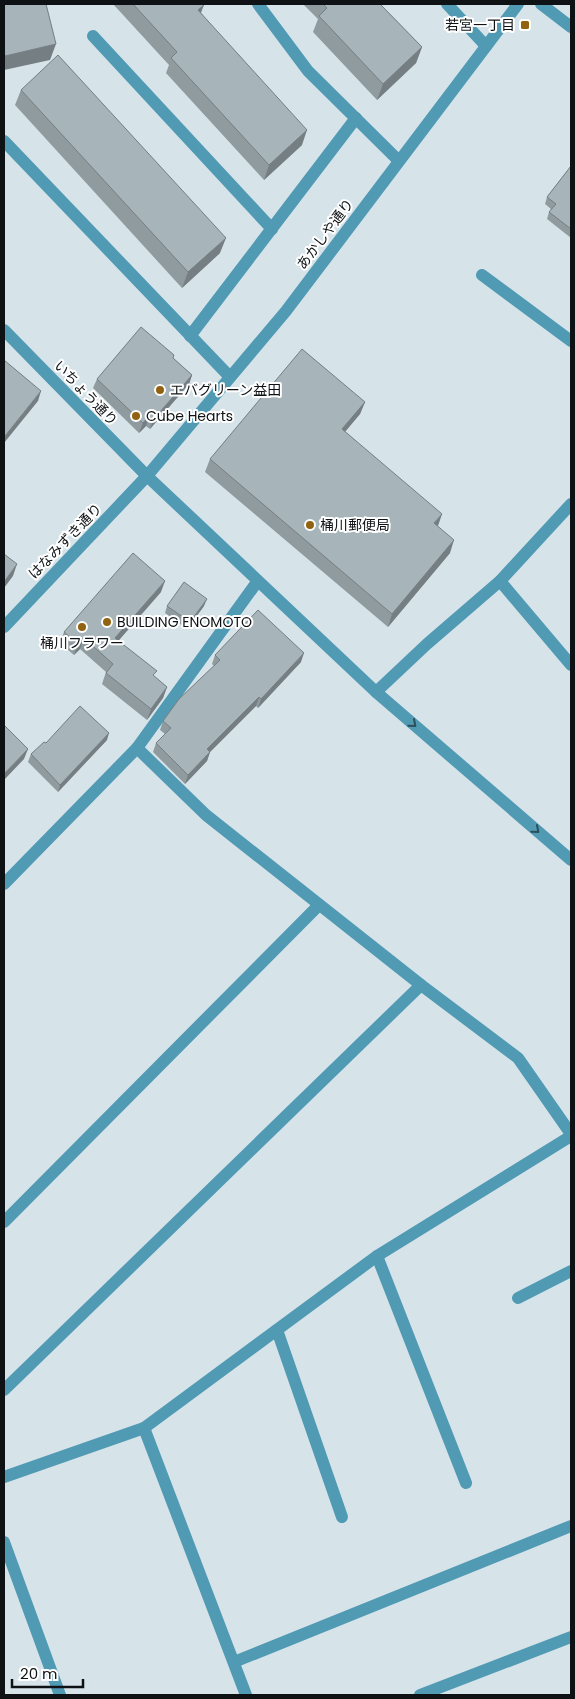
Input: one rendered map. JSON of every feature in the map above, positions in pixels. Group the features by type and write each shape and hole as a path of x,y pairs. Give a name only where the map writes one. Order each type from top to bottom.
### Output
{"street":[{"path":"258,4 308,71 399,161"},
{"path":"447,4 486,46"},
{"name":"あかしや通り","path":"147,476 286,311 518,4"},
{"path":"541,4 571,28"},
{"path":"93,36 272,229"},
{"path":"190,336 356,118"},
{"path":"4,142 230,377"},
{"path":"482,275 571,342"},
{"name":"いちょう通り","path":"4,330 147,476 258,582 376,692 571,860"},
{"name":"はなみずき通り","path":"4,627 147,476"},
{"path":"376,692 427,644 500,581 571,504"},
{"path":"500,581 571,666"},
{"path":"4,884 137,748 258,582"},
{"path":"4,1477 144,1428 377,1256 571,1135 518,1058 421,986 206,815 137,748"},
{"path":"4,1222 319,906"},
{"path":"4,1390 421,986"},
{"path":"377,1256 466,1484"},
{"path":"518,1298 571,1271"},
{"path":"277,1330 342,1517"},
{"path":"144,1428 246,1695"},
{"path":"234,1662 571,1526"},
{"path":"4,1542 60,1695"},
{"path":"420,1695 571,1637"}],"building":[{"path":"4,4 46,4 56,44 5,56"},
{"path":"133,4 203,4 198,10 307,130 269,165 171,58 177,52"},
{"path":"323,4 380,4 422,47 383,84 319,16 327,8"},
{"path":"58,55 226,238 188,272 21,90"},
{"path":"571,166 571,229 549,212 556,204 547,197"},
{"path":"141,327 174,355 173,358 192,375 153,420 149,416 143,423 97,379"},
{"path":"302,349 365,402 342,429 442,514 434,523 454,540 392,614 210,459"},
{"path":"4,360 41,391 5,436 4,435"},
{"path":"133,553 165,581 115,638 157,671 153,675 167,687 151,709 106,673 113,664 84,638 78,644 64,632"},
{"path":"4,554 17,564 4,582"},
{"path":"184,582 207,599 190,622 167,606"},
{"path":"258,610 304,653 261,699 259,697 207,749 210,752 188,775 156,743 171,728 163,721 179,699 220,660 215,655"},
{"path":"80,706 109,733 60,785 31,754 44,742 46,743"},
{"path":"4,725 28,749 4,774"}],"place":[{"name":"若宮一丁目","path":"525,25"},
{"name":"エバグリーン益田","path":"160,390"},
{"name":"Cube Hearts","path":"136,416"},
{"name":"桶川郵便局","path":"310,525"},
{"name":"BUILDING ENOMOTO","path":"107,622"},
{"name":"桶川フラワー","path":"82,627"}]}
